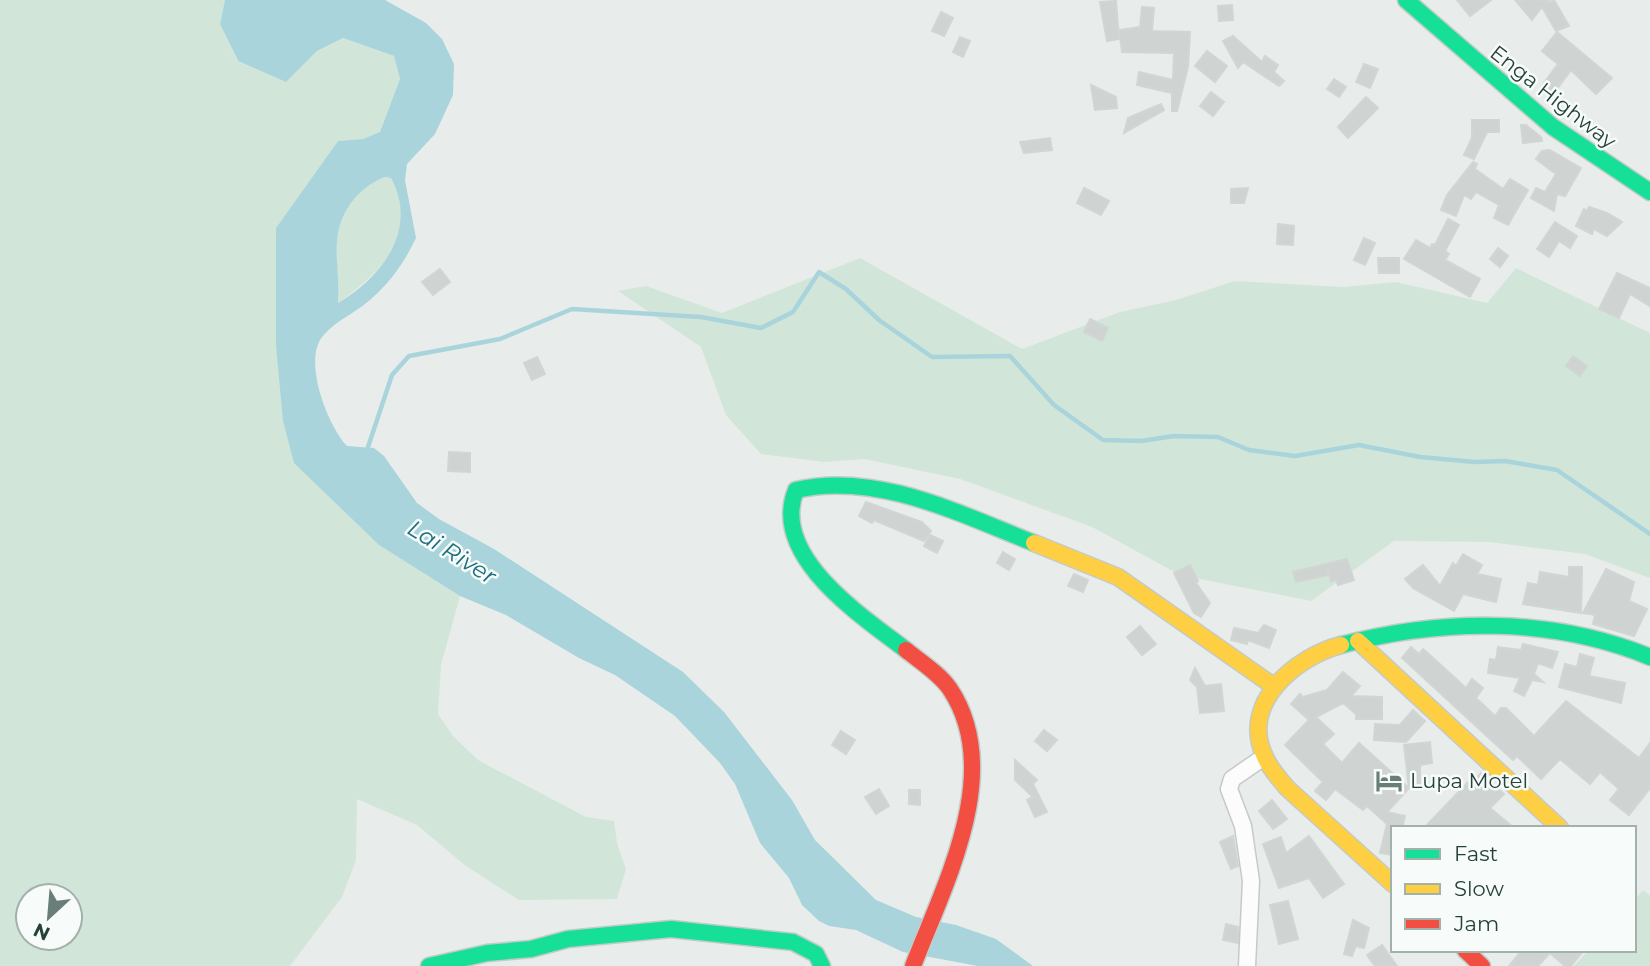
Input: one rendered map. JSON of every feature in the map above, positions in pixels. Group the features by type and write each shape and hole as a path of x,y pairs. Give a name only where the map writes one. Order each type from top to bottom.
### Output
{"street":[{"name":"Enga Highway","path":"1406,0 1503,90 1619,174 1650,192"},
{"path":"914,964 941,886 965,829 971,797 968,739 961,709 949,687 925,665 832,593 793,536 789,507 796,491 825,483 889,492 936,504 1118,577 1272,685"},
{"path":"1391,882 1281,782 1264,757 1259,722 1272,685 1310,656 1358,641 1428,627 1529,627 1620,645 1650,657"},
{"path":"1358,641 1558,826"},
{"path":"1247,966 1251,881 1243,827 1230,789 1232,779 1264,757"},
{"path":"429,966 486,953 531,949 568,939 671,929 793,943 816,954 822,966"},
{"path":"1467,952 1482,966"}],"green space":[{"path":"0,0 225,0 220,24 237,61 286,82 317,51 343,38 394,56 400,79 380,132 363,139 338,141 276,228 283,421 295,463 379,545 460,596 441,665 438,714 453,736 478,760 586,817 614,821 617,843 626,869 617,899 519,900 466,866 417,825 357,799 356,860 342,897 290,966 0,966"},
{"path":"385,177 391,178 399,198 399,234 382,265 338,303 336,252 343,216 362,191"},
{"path":"860,258 1022,349 1120,312 1176,300 1235,281 1343,287 1396,282 1487,303 1516,268 1650,333 1650,578 1585,554 1489,542 1394,541 1311,601 1180,575 1092,527 960,479 864,459 824,462 761,454 726,415 701,347 618,291 646,286 722,313"},
{"path":"1643,890 1650,896 1650,966 1574,966 1587,952 1636,952 1636,898"}],"water":[{"name":"Lai River","path":"225,0 385,0 426,23 442,39 454,64 453,95 435,134 407,164 405,180 416,238 385,286 331,328 320,340 316,351 317,380 326,411 347,446 374,448 384,456 417,503 439,519 494,549 683,672 724,712 792,800 815,840 876,900 916,917 956,925 996,939 1033,966 978,966 903,952 856,930 829,926 819,921 802,905 789,878 760,843 735,784 720,763 675,716 615,675 579,658 506,615 460,596 379,545 294,463 283,421 276,345 276,228 338,141 363,139 380,132 400,79 394,56 343,38 317,51 286,82 238,61 220,24","holes":["385,177 391,178 399,197 401,215 391,250 369,280 338,303 337,239 344,215 354,199 366,188"]}],"building":[{"path":"1457,0 1491,0 1470,16"},
{"path":"1515,0 1549,0 1546,4 1554,0 1569,26 1556,31 1542,7 1532,20"},
{"path":"1116,1 1119,39 1107,41 1100,2"},
{"path":"1232,5 1233,20 1219,21 1218,6"},
{"path":"1142,7 1154,8 1152,31 1190,32 1188,67 1177,111 1172,111 1172,93 1137,85 1139,72 1173,80 1174,53 1122,52 1119,30 1140,27"},
{"path":"941,12 953,18 944,36 932,31"},
{"path":"1557,32 1612,78 1596,94 1571,70 1554,93 1543,84 1558,64 1542,51"},
{"path":"1233,36 1262,62 1265,56 1278,65 1274,72 1284,81 1279,86 1243,62 1238,68 1223,41"},
{"path":"960,37 970,41 963,57 953,52"},
{"path":"1207,51 1227,66 1215,82 1195,66"},
{"path":"1364,64 1378,69 1370,88 1356,82"},
{"path":"1334,79 1346,87 1339,97 1327,89"},
{"path":"1091,85 1116,97 1117,108 1095,110"},
{"path":"1211,92 1224,102 1213,116 1200,106"},
{"path":"1366,97 1378,108 1348,138 1338,127"},
{"path":"1161,104 1164,110 1124,133 1128,118"},
{"path":"1472,120 1499,120 1499,132 1487,132 1474,159 1464,155 1472,138"},
{"path":"1521,125 1526,125 1541,137 1542,141 1523,143"},
{"path":"1050,138 1052,150 1024,153 1020,142"},
{"path":"1550,150 1581,168 1565,196 1557,194 1554,211 1531,198 1536,188 1545,192 1556,174 1536,159 1542,151"},
{"path":"1473,162 1477,164 1475,169 1503,189 1510,179 1528,190 1508,225 1494,218 1499,205 1476,192 1471,199 1464,195 1456,216 1441,210 1447,195"},
{"path":"1084,188 1109,201 1101,215 1077,203"},
{"path":"1248,188 1244,203 1231,203 1231,189"},
{"path":"1589,207 1622,222 1607,236 1594,229 1592,234 1576,226 1584,209 1587,211"},
{"path":"1448,219 1459,225 1445,251 1449,254 1445,260 1480,279 1470,297 1404,259 1416,240 1430,248 1432,244 1435,245"},
{"path":"1555,222 1577,236 1570,248 1559,241 1549,257 1537,249"},
{"path":"1278,224 1294,226 1293,245 1277,244"},
{"path":"1364,238 1375,243 1365,265 1354,260"},
{"path":"1498,248 1508,256 1500,267 1490,259"},
{"path":"1378,258 1399,258 1399,273 1379,273"},
{"path":"440,269 450,282 433,295 422,282"},
{"path":"1617,273 1650,288 1650,306 1630,294 1619,318 1599,309"},
{"path":"1090,319 1108,328 1102,341 1084,332"},
{"path":"1573,356 1587,366 1580,376 1566,366"},
{"path":"537,357 545,374 532,380 524,363"},
{"path":"449,452 470,453 470,472 448,471"},
{"path":"866,502 922,522 931,531 924,541 874,520 872,523 859,516"},
{"path":"930,535 943,541 937,553 924,546"},
{"path":"1003,552 1015,559 1009,570 997,563"},
{"path":"1463,554 1482,565 1477,574 1501,579 1496,602 1463,594 1454,611 1413,588 1405,579 1423,565 1440,586 1453,563 1456,566"},
{"path":"1347,559 1354,580 1338,585 1336,580 1331,581 1327,568 1328,575 1296,582 1293,572"},
{"path":"1190,565 1198,581 1196,583 1210,603 1201,617 1194,613 1174,573"},
{"path":"1569,567 1582,567 1581,613 1523,604 1528,583 1538,585 1540,572 1569,577"},
{"path":"1606,569 1634,582 1629,601 1647,609 1634,636 1593,624 1595,615 1583,613"},
{"path":"1074,574 1088,580 1083,592 1068,586"},
{"path":"1264,625 1276,630 1269,648 1248,640 1247,644 1231,640 1234,628 1258,633"},
{"path":"1140,626 1156,644 1142,655 1127,637"},
{"path":"1523,644 1558,652 1552,668 1538,663 1534,674 1543,682 1532,680 1524,696 1514,691 1520,678 1488,673 1490,659 1496,660 1498,647 1521,650"},
{"path":"1411,647 1419,654 1423,649 1466,688 1472,679 1483,688 1476,698 1495,716 1501,708 1506,708 1534,736 1566,701 1639,758 1650,743 1650,788 1629,815 1610,800 1619,789 1600,772 1590,784 1560,759 1541,779 1517,756 1513,760 1402,658"},
{"path":"1580,654 1594,658 1589,676 1625,683 1621,703 1559,687 1565,664 1577,667"},
{"path":"1195,668 1205,686 1221,684 1224,711 1200,713 1197,687 1190,680"},
{"path":"1343,672 1360,686 1351,696 1382,697 1382,719 1356,719 1356,714 1343,703 1316,717 1334,734 1323,744 1342,763 1359,743 1409,788 1387,812 1405,816 1402,826 1391,826 1391,855 1380,853 1387,824 1367,806 1363,810 1335,789 1326,800 1315,791 1323,782 1285,745 1309,720 1291,704 1300,694 1303,697 1327,690"},
{"path":"1413,710 1425,721 1406,742 1374,740 1375,724 1400,725"},
{"path":"1044,730 1057,740 1047,751 1035,741"},
{"path":"841,731 855,740 846,754 832,745"},
{"path":"1430,742 1432,763 1420,765 1420,789 1409,788 1404,745"},
{"path":"1015,760 1037,780 1033,784 1047,812 1035,817 1027,800 1033,797 1015,780"},
{"path":"1481,773 1504,794 1490,808 1512,826 1426,826 1471,779 1474,781"},
{"path":"879,789 889,806 876,814 865,797"},
{"path":"909,790 920,790 920,805 909,804"},
{"path":"1272,800 1287,819 1273,829 1259,811"},
{"path":"1233,836 1238,866 1231,869 1220,842"},
{"path":"1309,836 1344,884 1323,898 1309,878 1279,888 1263,844 1281,837 1286,853"},
{"path":"1288,901 1298,939 1279,944 1270,905"},
{"path":"1353,920 1369,928 1364,948 1356,946 1352,956 1344,954"},
{"path":"1226,924 1238,927 1238,943 1223,940"},
{"path":"1382,945 1397,966 1375,966 1367,955"},
{"path":"1520,952 1582,952 1571,966 1565,966 1550,953 1538,966 1509,966"}],"waterway":[{"path":"367,450 392,375 409,356 500,339 572,309 701,317 761,328 793,312 819,272 846,289 879,320 932,357 1010,356 1054,405 1103,440 1141,441 1174,436 1218,437 1249,450 1295,456 1359,445 1420,457 1475,462 1505,461 1557,470 1650,534"}],"traffic: fast":[{"path":"1406,0 1553,127 1650,192"},
{"path":"906,650 845,602 807,561 796,538 791,514 796,490 857,486 887,491 947,508 1034,543"},
{"path":"1341,645 1419,630 1497,626 1575,634 1650,657"},
{"path":"429,966 487,953 531,949 568,939 671,929 793,942 816,954 822,966"}],"traffic: slow":[{"path":"1034,543 1118,577 1272,685"},
{"path":"1358,641 1558,826"},
{"path":"1341,645 1306,660 1276,686 1265,701 1259,719 1259,737 1267,761 1287,788 1391,882"}],"traffic: jam":[{"path":"906,650 936,673 950,689 965,721 972,756 971,792 964,828 953,865 913,966"},
{"path":"1467,952 1482,966"}],"place":[{"name":"Lupa Motel","path":"1389,781"}]}
